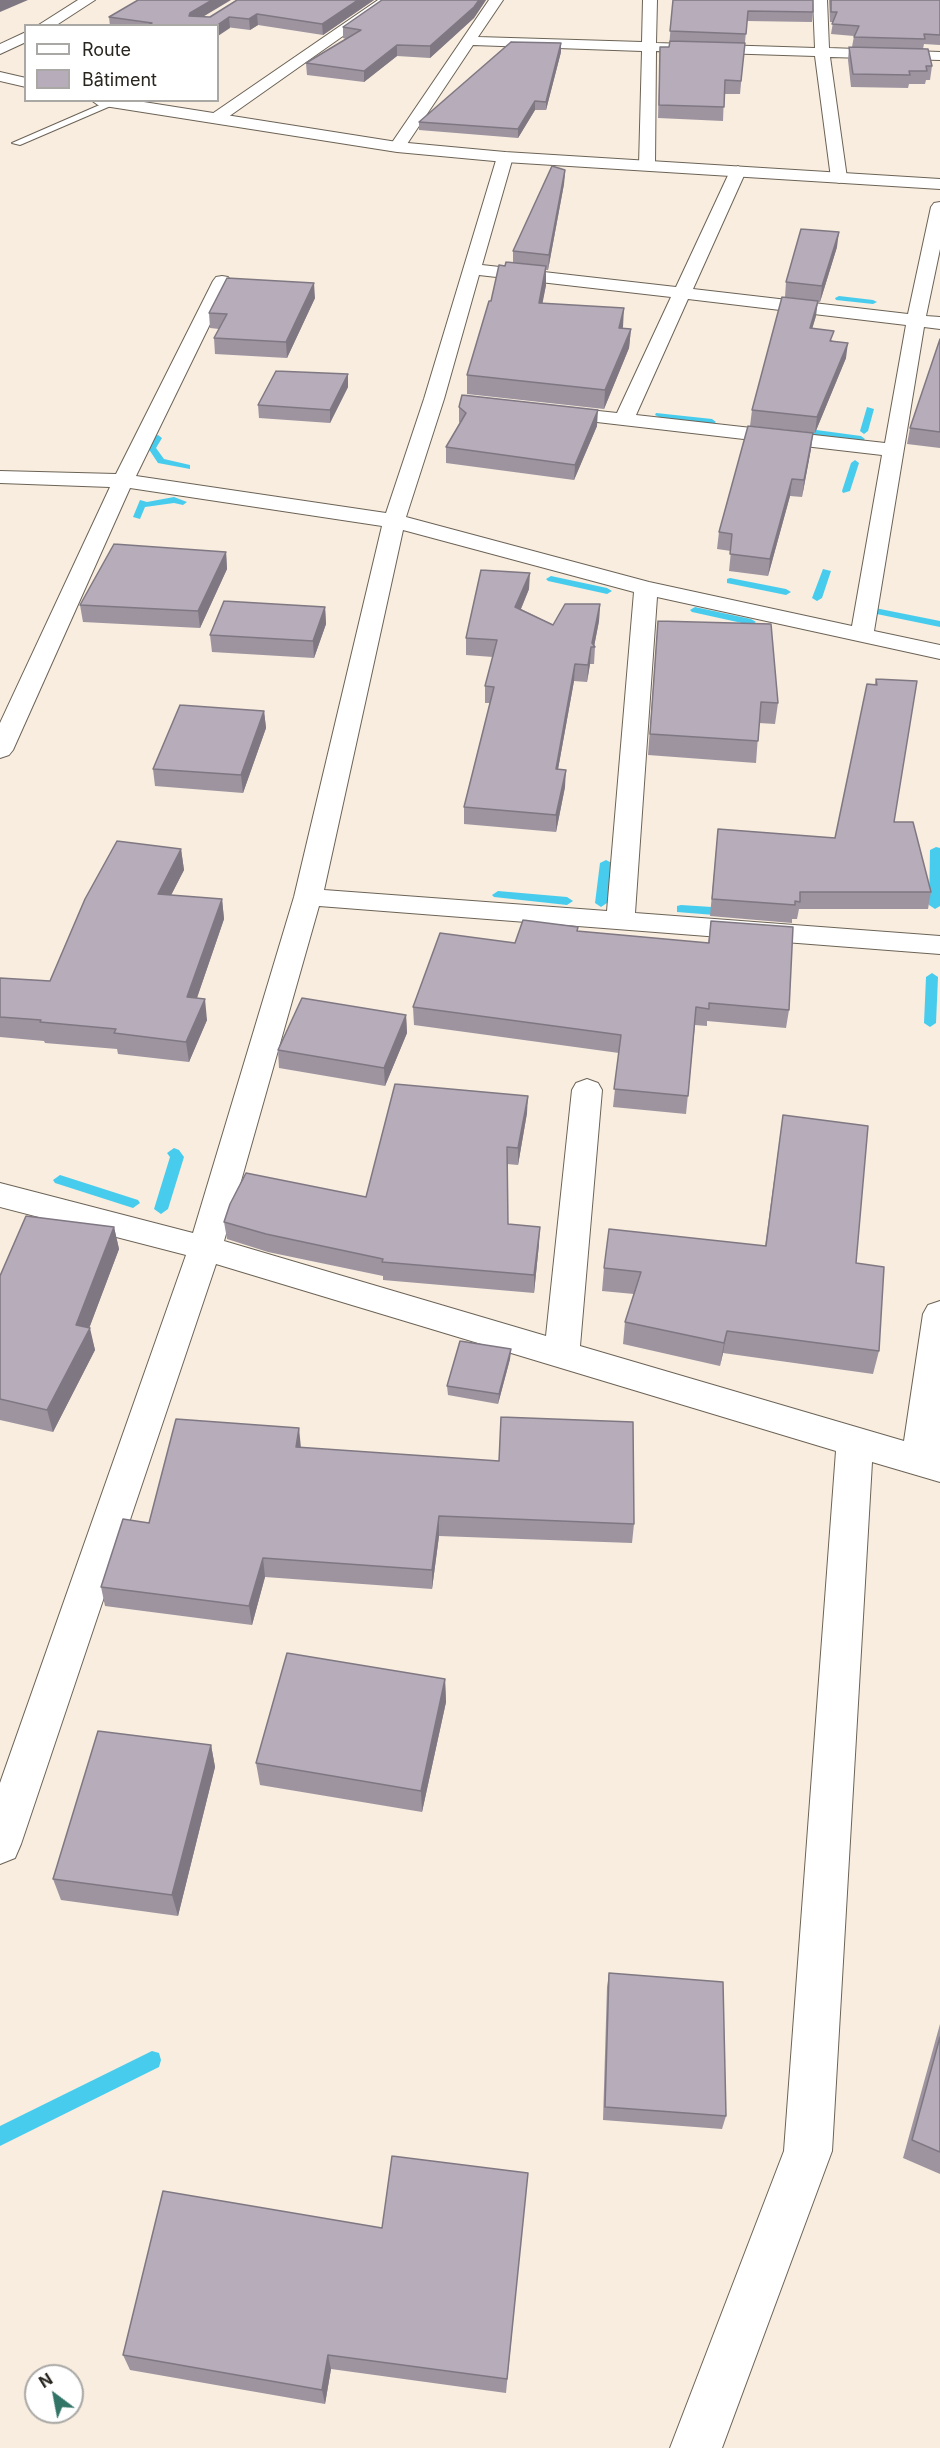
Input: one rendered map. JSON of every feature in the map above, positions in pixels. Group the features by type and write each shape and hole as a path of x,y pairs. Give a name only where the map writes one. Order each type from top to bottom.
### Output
{"street":[{"path":"47,24 88,0"},
{"path":"215,119 387,0"},
{"path":"397,147 496,0"},
{"path":"647,165 650,0"},
{"path":"820,0 822,53 839,178"},
{"path":"0,50 24,37"},
{"path":"468,42 940,56"},
{"path":"0,76 24,82"},
{"path":"104,102 397,147 505,157 940,184"},
{"path":"0,1844 205,1248 308,897 394,521 434,399 505,157"},
{"path":"624,420 738,171"},
{"path":"862,634 916,320 940,207"},
{"path":"472,269 940,323"},
{"path":"0,750 123,481 222,281"},
{"path":"434,399 458,402"},
{"path":"529,410 894,450"},
{"path":"0,477 123,481 394,521 646,588 940,652"},
{"path":"620,922 646,588"},
{"path":"308,897 940,945"},
{"path":"562,1355 587,1090"},
{"path":"0,1195 205,1248 930,1464 940,1314"},
{"path":"696,2448 808,2151 855,1442"}],"lane":[{"path":"17,143 104,102"}],"building":[{"path":"138,0 212,0 190,13 189,16 210,17 237,0 358,0 322,24 257,14 249,19 229,17 219,24 150,24 152,23 109,17"},
{"path":"382,0 479,0 430,46 397,45 364,71 306,63 361,30 343,27"},
{"path":"673,0 813,0 813,12 748,11 746,34 670,31"},
{"path":"831,0 940,0 940,35 924,34 925,39 854,37 859,26 832,24 837,12 831,12"},
{"path":"670,41 745,43 741,81 725,80 724,107 659,105 660,47 669,47"},
{"path":"511,42 561,43 546,102 535,101 518,129 419,122"},
{"path":"849,47 928,49 932,66 926,66 927,71 909,71 910,75 853,74"},
{"path":"552,166 565,170 549,255 513,251"},
{"path":"801,229 839,232 822,286 786,282"},
{"path":"506,262 546,266 539,303 624,308 619,328 631,329 605,390 467,375 489,301 491,301 499,265 505,266"},
{"path":"227,278 314,283 286,342 214,338 227,314 209,313"},
{"path":"782,297 818,301 810,328 834,331 830,341 848,343 817,417 752,410"},
{"path":"940,339 940,432 910,428"},
{"path":"276,371 348,374 330,410 258,405"},
{"path":"462,395 598,410 575,465 446,447 466,413 459,407"},
{"path":"748,426 813,433 804,480 792,479 770,559 730,554 732,534 719,532"},
{"path":"114,544 226,552 198,611 80,605"},
{"path":"481,570 530,573 515,607 553,625 565,604 600,604 592,643 595,647 591,647 588,665 575,664 556,769 566,770 556,815 464,807 494,687 485,686 497,640 466,638"},
{"path":"224,601 325,607 313,641 210,635"},
{"path":"658,621 771,624 778,703 761,702 758,741 650,734"},
{"path":"876,679 917,681 894,822 913,822 931,892 800,892 800,902 795,901 795,905 712,899 718,829 835,838 867,684 877,685"},
{"path":"180,705 264,711 241,775 153,769"},
{"path":"117,841 181,849 158,894 222,899 187,997 205,999 186,1042 114,1033 116,1029 0,1017 0,978 50,981 85,899"},
{"path":"523,920 578,927 577,931 709,943 711,921 793,927 789,1010 709,1003 709,1009 696,1007 688,1096 614,1089 621,1035 413,1007 440,933 515,943"},
{"path":"302,998 406,1015 384,1068 278,1050"},
{"path":"395,1084 528,1096 518,1148 507,1147 508,1224 540,1227 534,1275 382,1262 383,1259 266,1234 224,1222 230,1204 246,1173 366,1197"},
{"path":"783,1115 868,1126 856,1263 884,1267 879,1351 727,1331 724,1343 625,1322 641,1272 604,1268 609,1229 766,1246"},
{"path":"26,1216 114,1227 76,1325 90,1328 47,1410 0,1399 0,1276"},
{"path":"460,1341 511,1349 499,1394 447,1386"},
{"path":"501,1417 633,1422 634,1524 439,1516 432,1570 263,1558 249,1606 101,1587 123,1519 149,1523 176,1419 299,1428 296,1447 499,1461"},
{"path":"287,1653 445,1679 421,1791 256,1763"},
{"path":"98,1731 211,1745 172,1895 53,1879"},
{"path":"609,1973 723,1982 726,2116 605,2107"},
{"path":"940,2037 940,2152 912,2140"},
{"path":"392,2156 528,2173 507,2379 328,2355 322,2390 123,2355 163,2191 382,2228"}],"waterway":[{"path":"839,298 873,302"},
{"path":"864,431 870,409"},
{"path":"659,415 712,422"},
{"path":"809,432 861,439"},
{"path":"158,438 152,448 161,461 187,467"},
{"path":"846,491 855,463"},
{"path":"143,505 174,500 183,502"},
{"path":"137,517 143,502"},
{"path":"817,598 826,571"},
{"path":"551,579 607,591"},
{"path":"730,581 786,592"},
{"path":"695,610 751,622"},
{"path":"870,610 940,624"},
{"path":"935,905 936,850"},
{"path":"601,903 606,863"},
{"path":"498,895 567,901"},
{"path":"681,909 727,912"},
{"path":"930,1023 932,977"},
{"path":"161,1209 177,1157 174,1153"},
{"path":"60,1180 133,1203"},
{"path":"0,2136 152,2060"}]}
